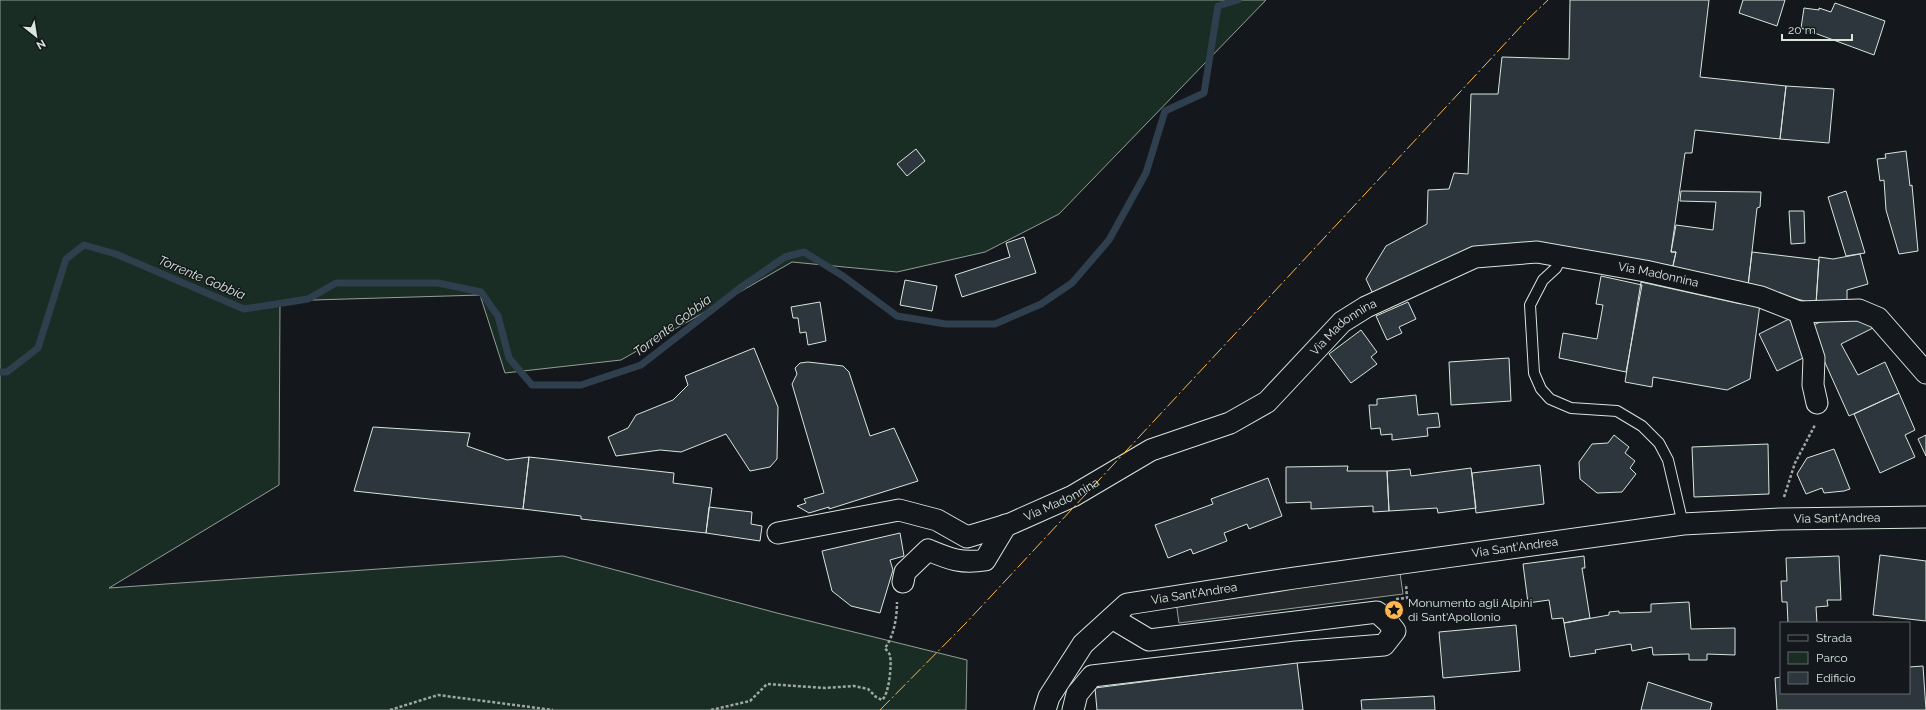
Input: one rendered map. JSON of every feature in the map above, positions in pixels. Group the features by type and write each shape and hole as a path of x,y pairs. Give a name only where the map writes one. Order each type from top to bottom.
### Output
{"street":[{"name":"Via Madonnina","path":"778,533 899,510 937,520 967,537 1006,525 1074,496 1151,450 1230,423 1267,402 1342,322 1366,307 1476,257 1536,252 1645,271 1761,297 1799,312 1859,310 1878,318 1926,373"},
{"path":"1799,312 1814,358 1813,385 1817,403"},
{"name":"Via Sant'Andrea","path":"1045,710 1049,697 1083,644 1127,604 1294,578 1404,564 1683,524 1780,519 1926,517"},
{"path":"903,582 906,572 928,550 949,559 968,562 985,560 1006,525"},
{"path":"1073,710 1077,694 1092,676 1296,652 1384,646 1395,631 1377,612 1149,640 1112,618"}],"lane":[{"path":"1562,256 1556,268 1543,280 1530,306 1534,373 1540,389 1550,399 1571,408 1618,412 1642,426 1659,443 1668,460 1683,524"}],"path":[{"path":"1780,519 1787,484 1795,463 1814,429 1817,403"},
{"path":"1377,612 1376,602 1407,598 1404,564"},
{"path":"710,710 750,701 767,684 826,688 854,686 868,689 880,700 886,697 888,692 890,656 885,648 891,640 897,612 896,600 903,582"},
{"path":"390,710 438,695 553,710"}],"green space":[{"path":"0,0 1266,0 1059,214 985,252 897,272 792,262 621,360 505,373 480,295 280,301 279,485 109,588 563,556 777,613 967,660 966,710 0,710"}],"shaded area":[{"path":"1400,573 1403,594 1179,623 1176,602"}],"building":[{"path":"1570,0 1709,0 1700,77 1786,86 1780,139 1695,130 1692,153 1685,153 1671,252 1676,252 1673,266 1539,245 1373,294 1366,279 1386,246 1427,224 1428,190 1449,189 1454,173 1468,174 1471,94 1498,94 1502,57 1569,59"},
{"path":"1743,0 1785,0 1777,26 1739,13"},
{"path":"1835,3 1885,21 1874,55 1801,28 1804,8 1819,10 1819,8 1831,12"},
{"path":"1786,86 1834,89 1829,143 1780,139"},
{"path":"916,149 925,161 907,176 897,164"},
{"path":"1906,151 1910,186 1912,185 1918,251 1899,254 1886,210 1884,180 1880,181 1877,159 1886,158 1885,154"},
{"path":"1681,191 1761,192 1760,207 1757,208 1748,286 1672,270 1676,252 1671,252 1676,225 1713,230 1716,202 1680,201"},
{"path":"1846,191 1865,253 1846,256 1828,197"},
{"path":"1789,211 1804,211 1805,243 1791,244"},
{"path":"1024,237 1036,273 962,297 955,275 1010,257 1006,243"},
{"path":"1752,252 1819,260 1816,304 1748,286"},
{"path":"1860,254 1868,284 1847,290 1847,303 1816,304 1819,257 1833,259"},
{"path":"1601,276 1642,285 1626,372 1559,358 1563,333 1597,339 1603,305 1596,304"},
{"path":"905,280 937,286 932,311 900,305"},
{"path":"1641,282 1741,304 1742,300 1760,304 1750,379 1727,390 1653,377 1652,387 1625,382"},
{"path":"820,302 826,341 808,345 806,332 800,333 798,318 793,318 791,307"},
{"path":"1408,302 1416,319 1399,327 1402,333 1387,340 1376,316"},
{"path":"1791,318 1809,355 1777,371 1759,334"},
{"path":"1827,319 1863,320 1873,328 1841,344 1858,375 1885,362 1899,393 1849,416 1809,327"},
{"path":"1361,330 1377,352 1371,357 1377,364 1351,383 1329,354"},
{"path":"754,348 778,407 777,459 770,467 750,471 726,434 681,452 660,450 616,456 608,437 628,428 636,415 673,400 688,385 685,376"},
{"path":"1509,358 1511,401 1451,405 1449,362"},
{"path":"808,362 843,366 849,372 870,436 894,428 918,481 829,509 829,507 809,513 797,506 806,503 804,499 824,493 792,384 797,374 795,368 800,363"},
{"path":"1899,393 1915,430 1905,435 1915,457 1880,473 1854,414"},
{"path":"1416,395 1418,415 1438,413 1440,427 1427,428 1428,436 1392,440 1392,434 1381,435 1380,428 1371,429 1369,405 1377,405 1377,399"},
{"path":"373,427 470,433 467,446 507,460 529,457 523,509 354,491"},
{"path":"1614,435 1629,447 1625,453 1635,461 1630,468 1636,474 1622,492 1597,493 1580,479 1579,462 1592,444 1608,443"},
{"path":"1926,435 1926,456 1918,439"},
{"path":"1768,444 1769,494 1694,497 1692,447"},
{"path":"1834,449 1850,489 1824,493 1822,488 1806,494 1797,474 1807,458"},
{"path":"529,457 674,473 673,483 712,488 706,533 581,519 581,516 523,509"},
{"path":"1540,465 1544,504 1476,513 1472,473"},
{"path":"1348,466 1347,471 1387,471 1389,511 1373,512 1373,506 1311,509 1311,502 1286,503 1286,467"},
{"path":"1471,468 1476,508 1438,513 1437,508 1389,511 1387,471 1410,469 1411,476"},
{"path":"1268,478 1282,516 1249,529 1247,524 1224,533 1227,541 1193,554 1191,549 1168,558 1155,525 1213,504 1211,499"},
{"path":"709,507 752,512 751,524 762,526 760,541 706,533"},
{"path":"900,533 904,556 890,560 893,570 880,613 851,606 832,591 822,551"},
{"path":"1880,555 1926,561 1926,621 1873,615"},
{"path":"1584,556 1585,568 1582,568 1590,618 1564,623 1563,618 1552,619 1549,600 1528,603 1523,564"},
{"path":"1839,556 1841,600 1827,600 1828,606 1816,607 1817,622 1788,622 1787,602 1782,602 1781,581 1787,581 1786,558"},
{"path":"1689,602 1691,629 1735,628 1735,655 1707,654 1707,660 1689,660 1689,654 1653,655 1652,647 1632,651 1631,644 1595,650 1596,653 1570,657 1564,623 1609,615 1609,612 1651,612 1651,604"},
{"path":"1516,625 1520,671 1443,678 1439,632"},
{"path":"1297,662 1303,710 1097,710 1095,688"},
{"path":"1923,666 1926,710 1777,710 1775,678 1780,677 1780,694 1910,694 1910,667"},
{"path":"1648,682 1712,703 1710,710 1641,710"},
{"path":"1434,696 1435,710 1362,710 1361,700"}],"waterway":[{"name":"Torrente Gobbia","path":"0,372 7,372 38,348 66,259 84,245 116,254 244,309 308,299 336,283 438,283 481,292 498,316 509,358 532,385 581,385 641,365 740,288 785,257 804,252 843,276 897,316 946,324 995,324 1041,304 1072,283 1109,240 1146,173 1165,111 1204,93 1218,6 1238,0"}],"power":[{"path":"880,710 966,623 1526,21 1548,0"}],"place":[{"name":"Monumento agli Alpini di Sant'Apollonio","path":"1394,610"}]}
